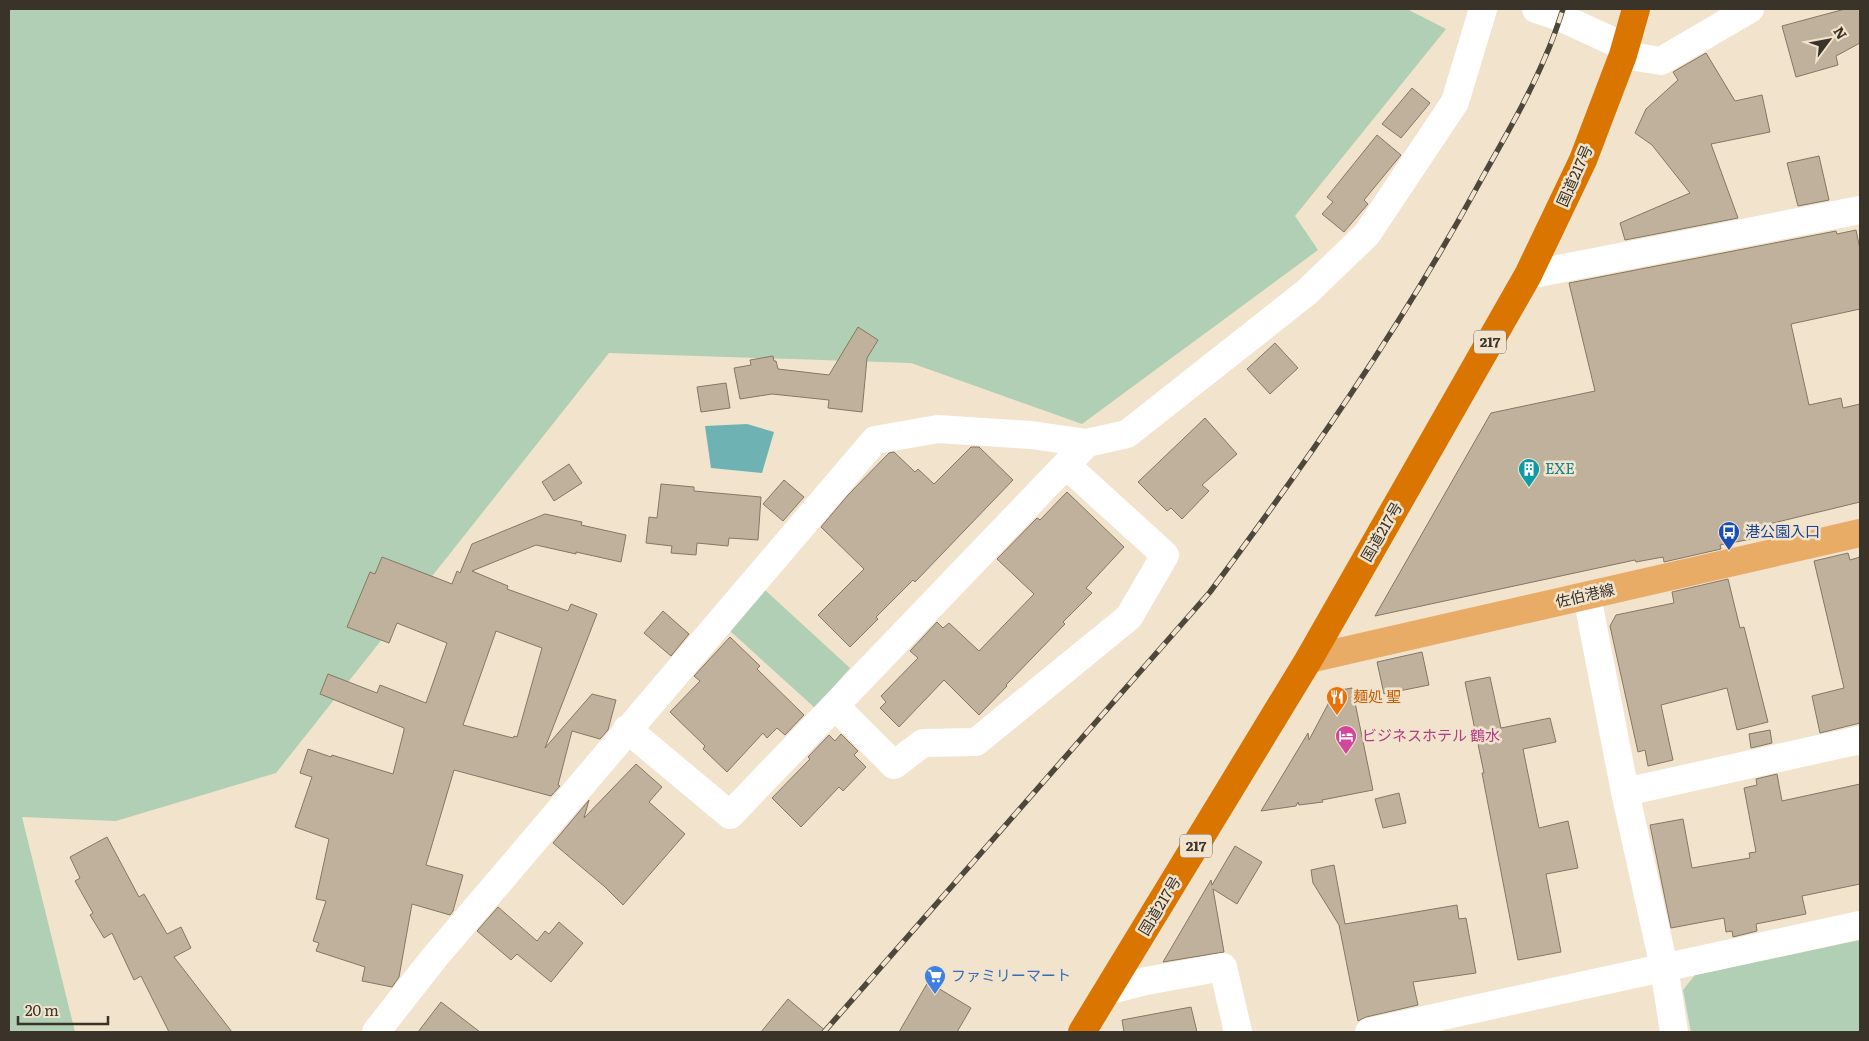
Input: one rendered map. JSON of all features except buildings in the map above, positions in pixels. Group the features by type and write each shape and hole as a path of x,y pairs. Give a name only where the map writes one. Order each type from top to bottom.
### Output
{"highway":[{"name":"国道217号","path":"1082,1032 1309,660 1528,275 1583,160 1624,51 1636,9"}],"main road":[{"name":"佐伯港線","path":"1309,660 1860,533"}],"street":[{"path":"376,1032 434,958 627,729 876,440 938,429 1031,435 1087,443 1127,434 1307,292 1367,234 1456,102 1483,9"},
{"path":"1536,9 1560,17 1624,51 1661,61 1750,9"},
{"path":"1528,275 1860,210"},
{"path":"627,729 730,815 1087,443"},
{"path":"835,706 894,765 923,743 976,742 1129,617 1165,555 1066,465"},
{"path":"1587,596 1625,792 1664,967 1674,1032"},
{"path":"1625,792 1860,740"},
{"path":"1369,1032 1860,926"},
{"path":"1107,992 1146,982 1223,967 1238,1032"}],"green space":[{"path":"9,9 1407,9 1446,29 1295,216 1318,250 1082,424 911,363 609,353 276,773 116,821 22,817 75,1032 9,1032"},
{"path":"765,590 850,668 815,708 729,630"},
{"path":"1860,940 1860,1032 1691,1032 1683,990 1695,975"}],"water":[{"path":"747,424 774,432 762,473 711,468 705,426"}],"railway":[{"path":"824,1032 1210,592 1281,494 1350,395 1446,242 1513,123 1539,72 1563,9"}],"place":[{"name":"EXE","path":"1529,488"},
{"name":"港公園入口","path":"1729,551"},
{"name":"麺処 聖","path":"1337,716"},
{"name":"ビジネスホテル 鶴水","path":"1346,755"},
{"name":"ファミリーマート","path":"935,995"}]}
